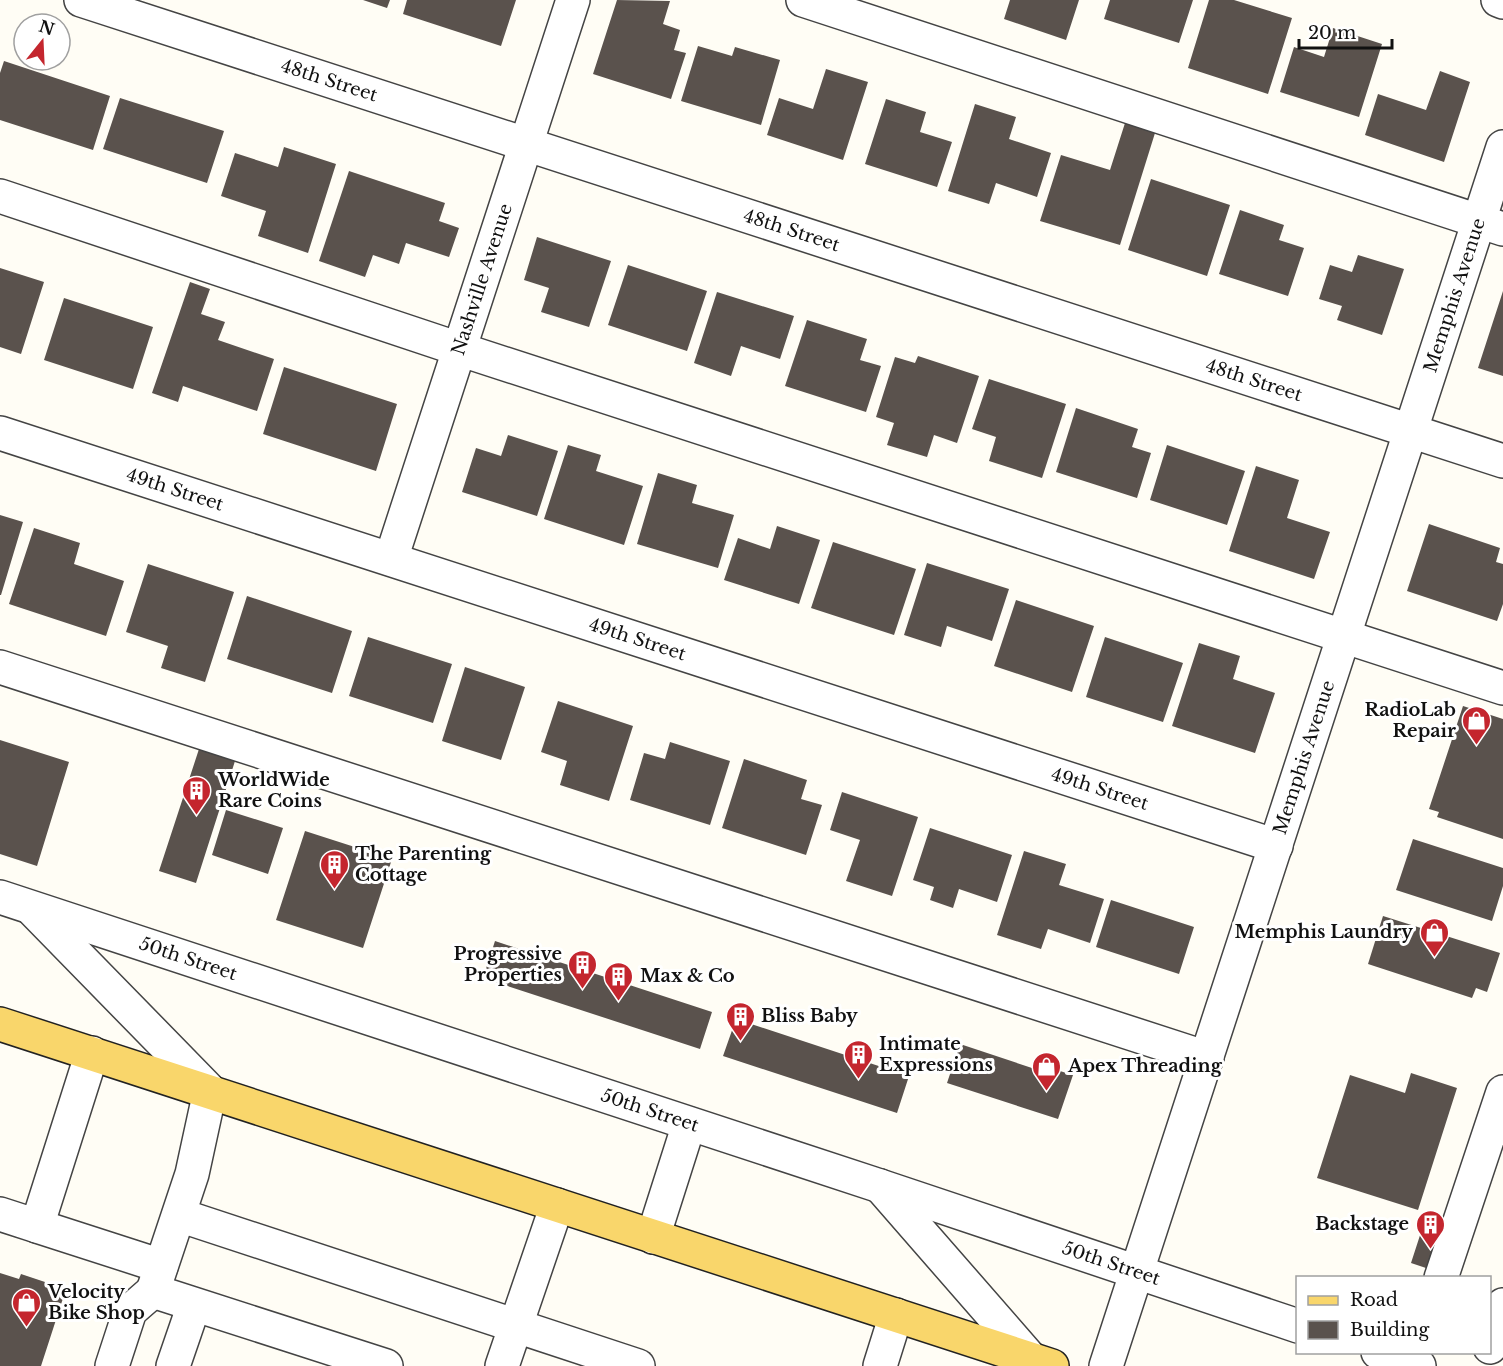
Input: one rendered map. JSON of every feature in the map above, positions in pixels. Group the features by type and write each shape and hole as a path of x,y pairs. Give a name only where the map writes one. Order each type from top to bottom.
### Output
{"main road":[{"path":"0,1024 1041,1363"}],"street":[{"name":"48th Street","path":"81,0 1503,461"},
{"name":"Nashville Avenue","path":"391,559 573,0"},
{"path":"803,0 1491,226"},
{"path":"1498,0 1503,2"},
{"name":"Memphis Avenue","path":"1106,1366 1138,1274 1411,431 1491,226 1503,147"},
{"path":"0,196 459,349 1503,688"},
{"name":"49th Street","path":"0,433 1276,846"},
{"path":"0,667 1207,1058"},
{"name":"50th Street","path":"0,897 1296,1325"},
{"path":"31,907 210,1091 192,1174 157,1279 130,1311 112,1366"},
{"path":"37,1226 92,1053"},
{"path":"1442,1276 1503,1092"},
{"path":"653,1237 689,1124"},
{"path":"880,1186 1041,1363"},
{"path":"502,1366 556,1205"},
{"path":"0,1214 37,1226 157,1279 194,1305 386,1366"},
{"path":"178,1215 638,1366"},
{"path":"173,1366 194,1305"},
{"path":"880,1366 896,1315"}],"building":[{"path":"363,0 390,0 387,8"},
{"path":"407,0 516,0 501,46 403,14"},
{"path":"617,0 670,1 663,24 680,30 674,50 686,53 671,99 593,74"},
{"path":"1010,0 1079,0 1066,40 1004,19"},
{"path":"1110,0 1193,0 1179,43 1104,19"},
{"path":"1209,0 1234,0 1292,18 1268,94 1188,68"},
{"path":"1333,28 1382,44 1359,117 1280,92 1294,47 1324,57"},
{"path":"698,46 732,56 735,47 780,60 761,125 681,101"},
{"path":"4,61 12,64 12,72 37,72 110,96 93,150 0,120 0,73"},
{"path":"826,69 868,82 843,160 767,135 779,98 813,109"},
{"path":"1440,71 1470,82 1444,162 1365,135 1378,94 1426,110"},
{"path":"120,98 224,131 207,183 103,149"},
{"path":"886,99 926,112 920,132 952,142 937,187 865,164"},
{"path":"975,104 1016,117 1009,139 1051,153 1037,197 996,183 989,204 948,191"},
{"path":"1125,123 1155,133 1120,245 1040,221 1061,155 1110,170"},
{"path":"284,147 336,164 308,253 258,236 266,211 221,196 235,153 278,167"},
{"path":"349,171 445,203 439,221 459,228 449,257 406,243 399,264 373,255 365,277 319,261"},
{"path":"1151,179 1230,205 1207,276 1128,250"},
{"path":"1240,210 1284,225 1279,240 1304,248 1288,296 1219,274"},
{"path":"537,237 611,261 589,327 541,312 549,288 524,280"},
{"path":"1358,255 1404,269 1382,335 1337,320 1342,306 1319,299 1330,265 1352,272"},
{"path":"628,265 707,291 687,351 608,325"},
{"path":"0,268 44,282 21,354 0,347"},
{"path":"190,282 210,289 201,314 225,322 218,340 274,359 257,411 183,386 178,402 152,393"},
{"path":"1503,291 1503,376 1478,368"},
{"path":"717,292 794,316 780,359 741,346 731,376 694,363"},
{"path":"64,298 153,327 133,389 44,360"},
{"path":"807,320 867,339 860,360 881,366 866,412 785,386"},
{"path":"918,356 979,376 957,443 934,435 927,457 887,445 894,423 876,417 895,357 915,363"},
{"path":"284,367 397,404 376,471 263,434"},
{"path":"989,379 1066,404 1042,478 989,461 996,437 972,429"},
{"path":"1076,408 1138,429 1132,447 1151,453 1137,498 1056,472"},
{"path":"508,435 558,451 537,516 462,492 476,448 501,456"},
{"path":"568,445 601,455 596,471 643,486 624,545 544,519"},
{"path":"1167,445 1245,471 1227,525 1150,500"},
{"path":"1256,466 1299,480 1287,518 1330,532 1314,579 1229,551"},
{"path":"658,473 697,485 692,503 734,515 718,568 637,544"},
{"path":"0,515 23,522 1,595 0,595"},
{"path":"1429,524 1500,548 1496,562 1503,564 1503,604 1497,621 1407,591"},
{"path":"777,526 820,540 799,604 724,580 738,538 770,549"},
{"path":"34,528 80,543 74,564 124,581 106,636 9,604"},
{"path":"833,542 916,569 894,635 811,608"},
{"path":"927,563 1009,589 992,641 947,626 941,647 904,635"},
{"path":"148,564 234,592 205,682 161,668 168,646 126,632"},
{"path":"247,596 352,631 332,693 227,659"},
{"path":"1016,600 1094,626 1072,692 994,666"},
{"path":"368,637 452,664 433,723 349,696"},
{"path":"1105,637 1183,663 1163,722 1086,697"},
{"path":"1199,643 1240,656 1233,679 1275,693 1255,753 1172,726"},
{"path":"465,667 525,687 501,760 442,741"},
{"path":"558,701 633,726 609,801 560,785 567,761 541,752"},
{"path":"1463,706 1503,719 1503,839 1437,817 1439,812 1429,809"},
{"path":"0,740 69,762 37,866 0,854"},
{"path":"670,742 730,761 710,825 630,800 644,753 665,759"},
{"name":"WorldWide Rare Coins","path":"199,749 235,761 196,883 159,871"},
{"path":"744,759 807,780 801,799 822,805 806,855 722,828"},
{"path":"842,792 918,817 892,896 846,881 860,840 830,830"},
{"path":"226,810 283,828 268,874 212,855"},
{"path":"930,828 1012,855 997,902 959,889 953,908 930,900 934,887 913,880"},
{"name":"The Parenting Cottage","path":"305,831 392,859 363,948 276,920"},
{"path":"1413,839 1503,868 1503,886 1492,921 1396,890"},
{"path":"1024,851 1066,864 1059,885 1104,899 1090,943 1048,929 1041,949 997,935"},
{"path":"1111,900 1194,927 1179,974 1096,947"},
{"name":"Memphis Laundry","path":"1383,916 1500,953 1487,992 1476,988 1472,998 1368,964"},
{"path":"495,941 712,1012 700,1049 483,978"},
{"path":"736,1019 909,1076 897,1113 723,1056"},
{"path":"960,1044 1035,1069 1037,1064 1073,1075 1058,1119 947,1083"},
{"path":"1411,1073 1457,1088 1418,1210 1317,1178 1350,1075 1405,1093"},
{"name":"Backstage","path":"1423,1226 1450,1235 1438,1272 1411,1263"},
{"name":"Velocity Bike Shop","path":"0,1273 19,1279 21,1274 66,1289 41,1366 0,1366"}],"place":[{"name":"RadioLab Repair","path":"1477,746"},
{"name":"WorldWide Rare Coins","path":"197,816"},
{"name":"The Parenting Cottage","path":"334,890"},
{"name":"Memphis Laundry","path":"1434,958"},
{"name":"Progressive Properties","path":"583,990"},
{"name":"Max & Co","path":"619,1002"},
{"name":"Bliss Baby","path":"740,1042"},
{"name":"Intimate Expressions","path":"858,1080"},
{"name":"Apex Threading","path":"1047,1092"},
{"name":"Backstage","path":"1430,1250"},
{"name":"Velocity Bike Shop","path":"27,1328"}]}
